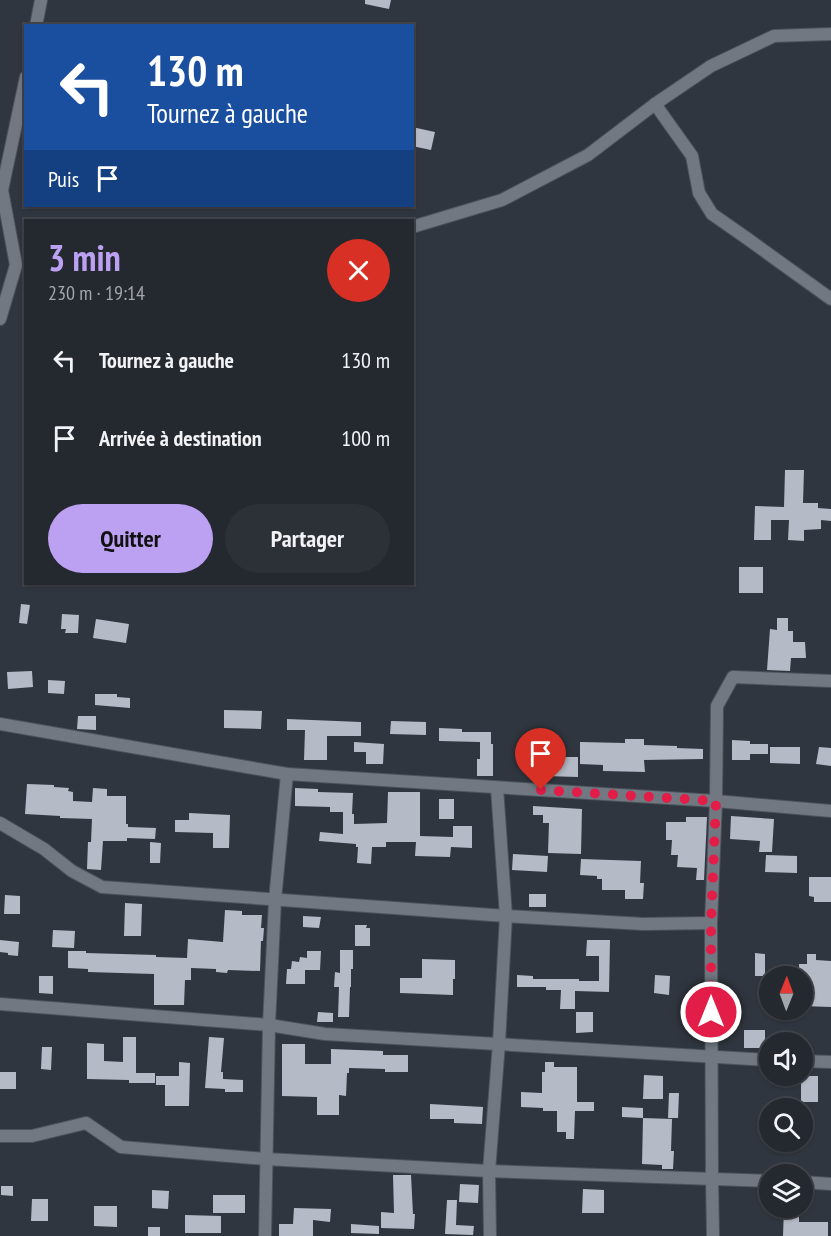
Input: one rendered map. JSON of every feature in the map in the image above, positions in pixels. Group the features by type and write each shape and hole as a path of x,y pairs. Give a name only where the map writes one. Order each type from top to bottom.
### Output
{"street":[{"path":"36,24 41,0"},
{"path":"414,226 502,200 588,155 655,104 711,66 774,36 831,34"},
{"path":"0,319 21,266 2,190 24,86"},
{"path":"655,104 692,156 699,192 712,214 831,299"},
{"path":"713,1236 711,923 717,705 733,677 831,681"},
{"path":"0,724 287,774 716,801 831,811"},
{"path":"266,1236 269,1025 275,900 287,774"},
{"path":"490,1236 489,1171 506,916 497,788"},
{"path":"0,823 44,849 72,871 102,887 506,916 643,924 711,923"},
{"path":"0,1004 269,1025 325,1035 759,1059"},
{"path":"813,1061 831,1062"},
{"path":"0,1136 32,1137 86,1123 121,1147 266,1159 489,1171 759,1180"},
{"path":"813,1183 831,1184"}],"building":[{"path":"365,0 391,0 389,9 365,4"},
{"path":"414,127 435,132 431,150 414,146"},
{"path":"785,470 804,470 803,503 818,503 818,508 831,509 831,521 821,520 821,529 804,530 804,541 788,540 789,520 771,520 771,540 754,540 755,506 784,507"},
{"path":"739,567 763,567 763,593 739,593"},
{"path":"21,604 30,605 27,624 19,623"},
{"path":"62,614 79,615 78,633 65,633 66,629 61,629"},
{"path":"777,618 788,618 788,631 793,631 793,642 805,642 806,658 791,658 790,671 767,670 770,629 777,630"},
{"path":"96,619 129,624 126,643 93,638"},
{"path":"32,671 33,687 8,689 7,672"},
{"path":"48,680 65,681 64,694 48,693"},
{"path":"95,694 117,694 117,697 130,698 130,708 95,705"},
{"path":"224,710 262,711 261,729 224,728"},
{"path":"78,716 96,716 96,730 77,729"},
{"path":"287,719 361,722 361,736 327,736 327,760 304,760 305,730 287,730"},
{"path":"391,721 426,722 426,735 390,734"},
{"path":"439,728 462,729 462,732 491,732 493,776 477,776 480,742 439,741"},
{"path":"625,739 644,739 644,745 703,749 703,759 644,760 645,772 603,771 603,765 580,764 580,742 625,743"},
{"path":"732,740 750,741 750,744 768,744 768,754 750,754 750,760 732,760"},
{"path":"354,742 384,744 383,764 366,764 366,752 354,752"},
{"path":"770,747 800,747 800,764 770,763"},
{"path":"819,747 831,748 831,766 816,764"},
{"path":"546,757 578,757 578,777 545,776"},
{"path":"27,784 69,788 68,791 73,792 73,801 92,802 93,788 107,789 107,796 126,796 126,824 128,827 156,828 155,839 127,838 127,841 103,841 101,870 87,869 92,819 25,814"},
{"path":"295,788 318,789 318,792 353,793 354,824 387,823 388,792 420,792 420,836 453,837 453,826 472,826 472,848 451,847 450,857 415,856 416,842 386,842 386,847 372,847 371,864 357,863 358,847 356,844 319,841 320,832 343,834 343,812 330,812 330,807 295,806"},
{"path":"439,799 454,799 454,819 439,819"},
{"path":"533,806 582,809 581,854 548,853 549,823 543,823 543,815 533,815"},
{"path":"189,813 230,815 229,848 213,848 213,833 175,832 175,820 189,820"},
{"path":"731,816 774,819 772,852 759,852 760,841 730,839"},
{"path":"686,817 707,817 704,880 696,880 697,868 677,867 678,855 671,855 672,840 666,840 666,822 686,822"},
{"path":"150,842 161,843 160,863 150,863"},
{"path":"513,854 548,856 547,872 512,870"},
{"path":"766,855 797,856 797,873 765,872"},
{"path":"581,859 641,861 640,883 644,883 643,899 625,899 625,890 602,890 602,879 597,879 597,876 580,875"},
{"path":"809,877 831,877 831,902 814,902 814,897 809,896"},
{"path":"529,894 546,894 546,907 529,907"},
{"path":"5,895 20,896 20,914 4,914"},
{"path":"125,903 142,904 141,936 124,936"},
{"path":"225,910 242,911 242,915 262,915 261,928 264,928 260,971 228,970 227,973 216,972 216,969 191,968 191,980 185,980 184,1005 154,1005 154,974 88,972 88,969 68,968 68,951 187,958 188,939 223,942"},
{"path":"303,916 321,917 319,928 303,927"},
{"path":"355,925 367,925 366,928 370,928 370,946 355,946"},
{"path":"53,930 75,931 74,948 52,947"},
{"path":"0,940 19,942 18,956 0,952"},
{"path":"587,940 610,940 609,992 575,991 575,1009 560,1009 561,990 546,990 546,987 517,987 517,975 533,976 533,979 599,981 599,956 586,956"},
{"path":"340,950 353,950 349,1017 338,1017 339,987 334,987 335,972 340,973"},
{"path":"307,951 321,951 320,970 305,970 305,984 286,984 287,969 291,969 292,961 299,962 300,957 307,958"},
{"path":"755,953 765,954 765,966 759,966 759,976 755,976"},
{"path":"807,954 816,954 816,960 831,961 831,1007 813,1006 813,966 799,966 799,964 807,964"},
{"path":"422,959 455,960 453,995 400,993 400,978 422,978"},
{"path":"655,975 670,976 669,995 654,993"},
{"path":"39,976 53,976 53,994 39,993"},
{"path":"318,1012 333,1013 333,1022 317,1022"},
{"path":"576,1012 593,1012 593,1032 576,1033"},
{"path":"744,1030 765,1030 765,1032 759,1032 759,1048 744,1048"},
{"path":"123,1037 136,1037 136,1073 155,1073 155,1083 87,1079 87,1043 104,1044 104,1061 123,1062"},
{"path":"209,1037 224,1038 221,1072 223,1072 223,1079 243,1080 243,1092 225,1092 225,1089 205,1088"},
{"path":"282,1044 305,1044 305,1064 331,1064 331,1049 383,1051 383,1055 408,1055 408,1072 349,1068 346,1096 339,1095 339,1115 317,1115 317,1097 282,1096"},
{"path":"42,1047 52,1047 51,1070 41,1069"},
{"path":"179,1062 190,1063 189,1106 165,1106 165,1085 156,1085 156,1076 179,1076"},
{"path":"545,1062 554,1062 554,1067 577,1067 577,1102 594,1102 594,1111 575,1111 574,1139 566,1139 566,1132 557,1132 557,1111 521,1107 521,1092 542,1093 542,1072 545,1072"},
{"path":"0,1072 16,1072 16,1089 0,1089"},
{"path":"644,1075 663,1076 663,1099 643,1099"},
{"path":"813,1076 818,1076 818,1102 813,1102 813,1098 801,1098 801,1086 813,1086"},
{"path":"669,1093 679,1093 678,1118 668,1118"},
{"path":"430,1104 483,1107 482,1124 454,1123 454,1119 430,1119"},
{"path":"622,1107 643,1108 643,1118 622,1117"},
{"path":"643,1118 672,1119 673,1169 662,1169 662,1165 642,1164"},
{"path":"393,1175 411,1175 413,1214 415,1214 414,1229 381,1228 381,1212 394,1213"},
{"path":"460,1184 479,1185 478,1203 459,1202"},
{"path":"1,1186 13,1186 13,1196 1,1195"},
{"path":"583,1189 604,1190 604,1213 582,1213"},
{"path":"152,1190 169,1191 168,1209 152,1208"},
{"path":"213,1195 245,1195 245,1213 213,1213"},
{"path":"32,1199 48,1199 48,1221 31,1221"},
{"path":"447,1200 457,1200 456,1225 474,1226 473,1235 445,1234"},
{"path":"94,1206 117,1206 117,1227 94,1226"},
{"path":"294,1208 331,1209 330,1222 313,1220 313,1236 279,1236 279,1224 293,1224"},
{"path":"185,1215 221,1216 221,1233 185,1233"},
{"path":"784,1218 799,1218 799,1222 828,1222 828,1236 783,1236"},
{"path":"351,1224 379,1226 379,1234 351,1233"},
{"path":"148,1227 160,1227 160,1236 148,1236"}],"route":[{"path":"541,790 716,801 711,923 711,1012"}]}
